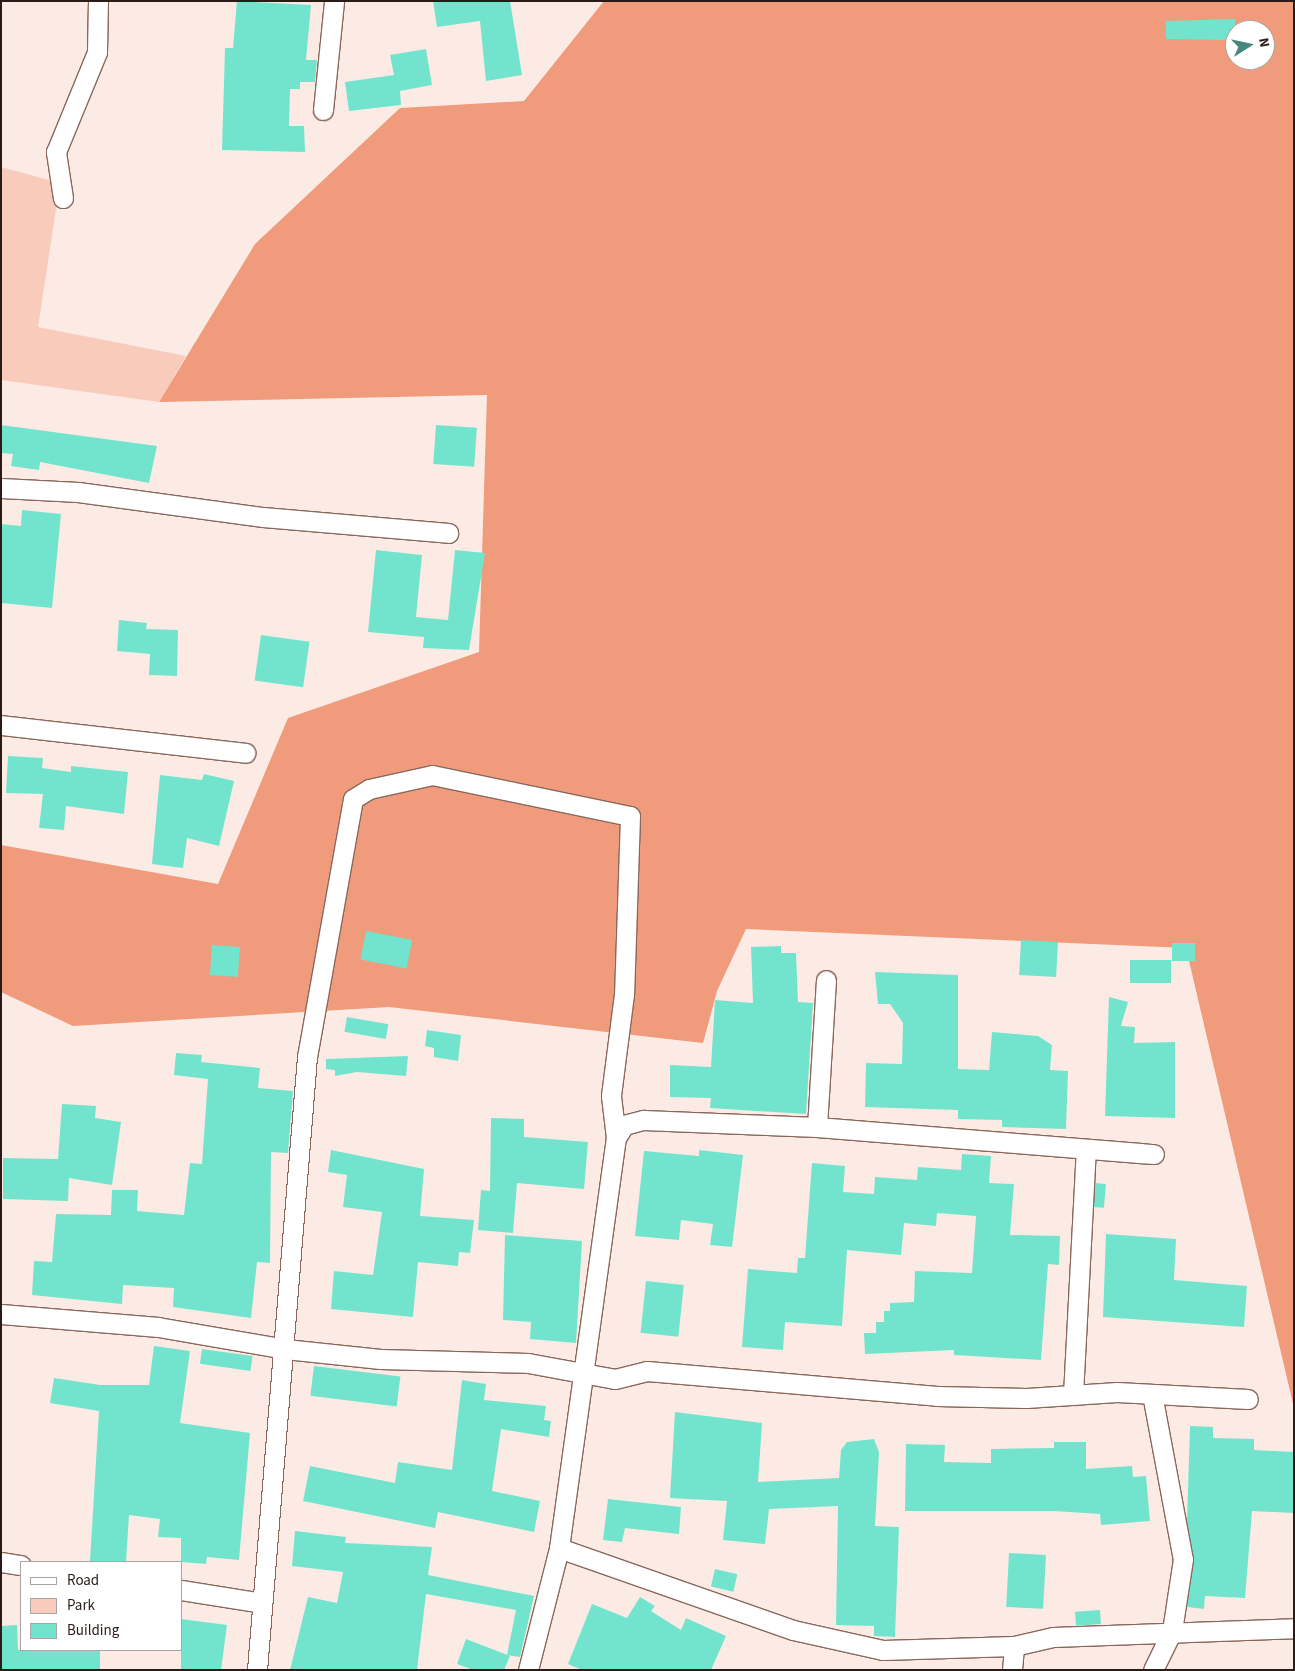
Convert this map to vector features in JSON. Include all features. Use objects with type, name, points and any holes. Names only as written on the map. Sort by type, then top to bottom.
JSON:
[{"type":"street","points":[[63,198],[56,152],[97,52],[98,1]]},
{"type":"street","points":[[323,110],[334,1]]},
{"type":"street","points":[[1,488],[78,492],[263,518],[448,533]]},
{"type":"street","points":[[1,725],[245,753]]},
{"type":"street","points":[[257,1670],[286,1350],[307,1058],[353,799],[369,789],[432,775],[630,816],[624,994],[611,1096],[616,1138],[585,1373],[559,1548],[528,1670]]},
{"type":"street","points":[[817,1127],[826,980]]},
{"type":"street","points":[[616,1138],[624,1125],[643,1120],[817,1127],[1154,1154]]},
{"type":"street","points":[[1073,1395],[1086,1149]]},
{"type":"street","points":[[1,1314],[158,1327],[286,1350],[380,1359],[528,1362],[615,1379],[647,1371],[740,1376],[937,1396],[1152,1394],[1248,1400]]},
{"type":"street","points":[[1152,1394],[1183,1559],[1172,1631],[1153,1670]]},
{"type":"street","points":[[559,1548],[849,1646],[908,1653],[1014,1646],[1052,1637],[1172,1631],[1294,1628]]},
{"type":"street","points":[[1,1562],[20,1565]]},
{"type":"street","points":[[182,1590],[262,1603]]},
{"type":"street","points":[[1012,1670],[1014,1646]]},
{"type":"green space","points":[[1,167],[60,183],[38,327],[186,356],[159,402],[1,380]]},
{"type":"shaded area","points":[[604,1],[1294,1],[1294,1408],[1186,948],[746,929],[717,991],[703,1043],[389,1007],[73,1026],[1,992],[1,845],[218,884],[288,718],[479,652],[487,395],[159,402],[255,244],[400,108],[524,101]]},
{"type":"building","points":[[237,1],[311,5],[306,60],[317,60],[315,82],[300,82],[300,89],[290,89],[289,126],[304,126],[305,152],[222,150],[225,48],[233,48]]},
{"type":"building","points":[[433,1],[510,1],[522,75],[486,81],[480,21],[437,27]]},
{"type":"building","points":[[1235,19],[1225,20],[1225,40],[1166,39],[1166,21]]},
{"type":"building","points":[[426,49],[432,85],[400,91],[401,105],[349,111],[345,82],[394,75],[390,55]]},
{"type":"building","points":[[1,425],[157,446],[149,483],[40,462],[39,470],[11,466],[13,454],[1,453]]},
{"type":"building","points":[[436,425],[477,428],[474,467],[433,464]]},
{"type":"building","points":[[22,510],[61,514],[52,608],[1,603],[1,524],[21,526]]},
{"type":"building","points":[[376,550],[422,555],[416,617],[448,620],[455,550],[485,553],[469,650],[423,648],[424,637],[368,632]]},
{"type":"building","points":[[119,620],[147,623],[146,629],[178,630],[177,676],[149,675],[150,654],[117,651]]},
{"type":"building","points":[[261,635],[310,642],[303,687],[255,681]]},
{"type":"building","points":[[8,756],[43,758],[42,768],[71,772],[71,766],[128,772],[124,814],[66,806],[64,830],[39,828],[43,794],[6,793]]},
{"type":"building","points":[[204,774],[234,781],[219,846],[187,838],[183,868],[152,864],[160,775],[202,780]]},
{"type":"building","points":[[366,931],[412,940],[407,968],[360,959]]},
{"type":"building","points":[[1021,940],[1058,942],[1056,977],[1019,975]]},
{"type":"building","points":[[1172,943],[1195,943],[1195,961],[1172,961]]},
{"type":"building","points":[[212,945],[240,947],[238,977],[210,975]]},
{"type":"building","points":[[781,946],[781,953],[796,953],[798,1002],[813,1003],[806,1114],[710,1108],[711,1098],[670,1097],[670,1065],[711,1067],[715,1000],[753,1003],[751,947]]},
{"type":"building","points":[[1130,960],[1171,960],[1171,983],[1130,983]]},
{"type":"building","points":[[875,972],[958,975],[958,1069],[989,1070],[992,1032],[1038,1036],[1052,1045],[1050,1070],[1068,1071],[1066,1129],[1002,1127],[1002,1120],[958,1119],[958,1110],[865,1107],[866,1063],[902,1064],[903,1023],[890,1004],[878,1004]]},
{"type":"building","points":[[1109,997],[1128,1002],[1121,1026],[1135,1027],[1134,1043],[1175,1042],[1175,1118],[1105,1116]]},
{"type":"building","points":[[347,1017],[388,1024],[386,1039],[344,1032]]},
{"type":"building","points":[[427,1030],[461,1035],[458,1061],[434,1057],[434,1048],[425,1046]]},
{"type":"building","points":[[176,1053],[202,1055],[201,1062],[260,1068],[258,1088],[293,1091],[288,1153],[271,1152],[270,1263],[257,1262],[251,1318],[173,1307],[174,1288],[123,1285],[122,1304],[32,1295],[34,1261],[52,1262],[56,1214],[111,1215],[112,1190],[138,1190],[137,1211],[184,1215],[190,1163],[202,1164],[208,1079],[174,1075]]},
{"type":"building","points":[[408,1056],[406,1076],[357,1072],[335,1076],[335,1070],[326,1069],[326,1059]]},
{"type":"building","points":[[62,1104],[96,1106],[95,1118],[121,1122],[112,1185],[69,1178],[68,1201],[3,1199],[3,1158],[58,1159]]},
{"type":"building","points":[[491,1118],[524,1119],[524,1137],[588,1142],[584,1189],[517,1183],[513,1233],[478,1230],[481,1190],[490,1191]]},
{"type":"building","points":[[331,1150],[424,1169],[420,1216],[474,1220],[470,1253],[459,1252],[458,1266],[418,1262],[413,1317],[331,1309],[334,1271],[373,1275],[382,1212],[343,1207],[347,1175],[328,1172]]},
{"type":"building","points":[[699,1150],[743,1155],[732,1247],[710,1245],[713,1224],[681,1220],[679,1240],[635,1236],[644,1151],[699,1156]]},
{"type":"building","points":[[962,1154],[991,1156],[989,1183],[1014,1184],[1010,1235],[1060,1236],[1059,1265],[1048,1264],[1041,1360],[954,1355],[954,1350],[865,1354],[864,1333],[876,1333],[876,1322],[884,1322],[884,1311],[890,1311],[890,1303],[914,1302],[915,1271],[972,1273],[976,1216],[937,1213],[936,1226],[904,1223],[901,1255],[847,1250],[842,1326],[785,1322],[783,1350],[742,1347],[748,1269],[797,1273],[798,1258],[805,1258],[812,1163],[845,1166],[843,1192],[874,1194],[875,1177],[917,1180],[918,1167],[961,1170]]},
{"type":"building","points":[[1095,1183],[1106,1184],[1104,1208],[1093,1207]]},
{"type":"building","points":[[1106,1234],[1176,1239],[1174,1280],[1247,1286],[1244,1327],[1103,1317]]},
{"type":"building","points":[[505,1235],[582,1241],[576,1343],[530,1339],[531,1322],[503,1320]]},
{"type":"building","points":[[646,1281],[684,1285],[678,1337],[641,1333]]},
{"type":"building","points":[[154,1346],[190,1351],[180,1423],[250,1433],[239,1560],[207,1557],[206,1564],[182,1562],[181,1538],[158,1537],[160,1519],[129,1515],[126,1561],[90,1561],[99,1411],[50,1403],[54,1378],[100,1385],[149,1385]]},
{"type":"building","points":[[202,1349],[253,1356],[250,1371],[200,1364]]},
{"type":"building","points":[[314,1366],[400,1377],[397,1406],[310,1396]]},
{"type":"building","points":[[462,1380],[486,1384],[484,1400],[546,1406],[544,1420],[551,1421],[549,1437],[501,1429],[492,1491],[540,1501],[534,1532],[438,1512],[435,1528],[303,1501],[310,1466],[395,1483],[398,1462],[452,1470]]},
{"type":"building","points":[[675,1412],[762,1423],[758,1482],[839,1478],[841,1450],[847,1442],[874,1439],[879,1452],[875,1526],[899,1527],[895,1637],[874,1636],[874,1626],[836,1625],[838,1506],[769,1509],[765,1544],[723,1540],[727,1501],[670,1498]]},
{"type":"building","points":[[1190,1426],[1213,1427],[1213,1438],[1254,1439],[1254,1450],[1294,1452],[1294,1513],[1252,1511],[1245,1598],[1205,1596],[1204,1609],[1187,1607],[1194,1560],[1187,1522]]},
{"type":"building","points":[[1054,1442],[1086,1442],[1086,1469],[1132,1466],[1133,1477],[1146,1476],[1150,1521],[1101,1525],[1100,1514],[1054,1511],[905,1511],[906,1444],[945,1445],[944,1462],[991,1463],[991,1449],[1054,1448]]},
{"type":"building","points":[[608,1499],[681,1507],[679,1534],[625,1528],[622,1542],[603,1540]]},
{"type":"building","points":[[295,1531],[346,1537],[345,1543],[432,1547],[428,1575],[534,1596],[520,1657],[507,1655],[516,1610],[426,1594],[417,1670],[290,1670],[308,1597],[337,1603],[343,1572],[292,1566]]},
{"type":"building","points":[[1009,1553],[1046,1555],[1043,1609],[1006,1607]]},
{"type":"building","points":[[715,1569],[737,1574],[733,1592],[711,1587]]},
{"type":"building","points":[[640,1597],[655,1606],[651,1611],[681,1630],[686,1618],[726,1636],[711,1670],[582,1670],[568,1664],[592,1604],[627,1618]]},
{"type":"building","points":[[1100,1610],[1101,1624],[1076,1626],[1075,1612]]},
{"type":"building","points":[[182,1619],[227,1625],[221,1670],[181,1670]]},
{"type":"building","points":[[17,1625],[18,1650],[20,1651],[100,1651],[100,1670],[1,1670],[1,1626]]},
{"type":"building","points":[[466,1639],[510,1656],[504,1670],[473,1670],[457,1664]]}]
